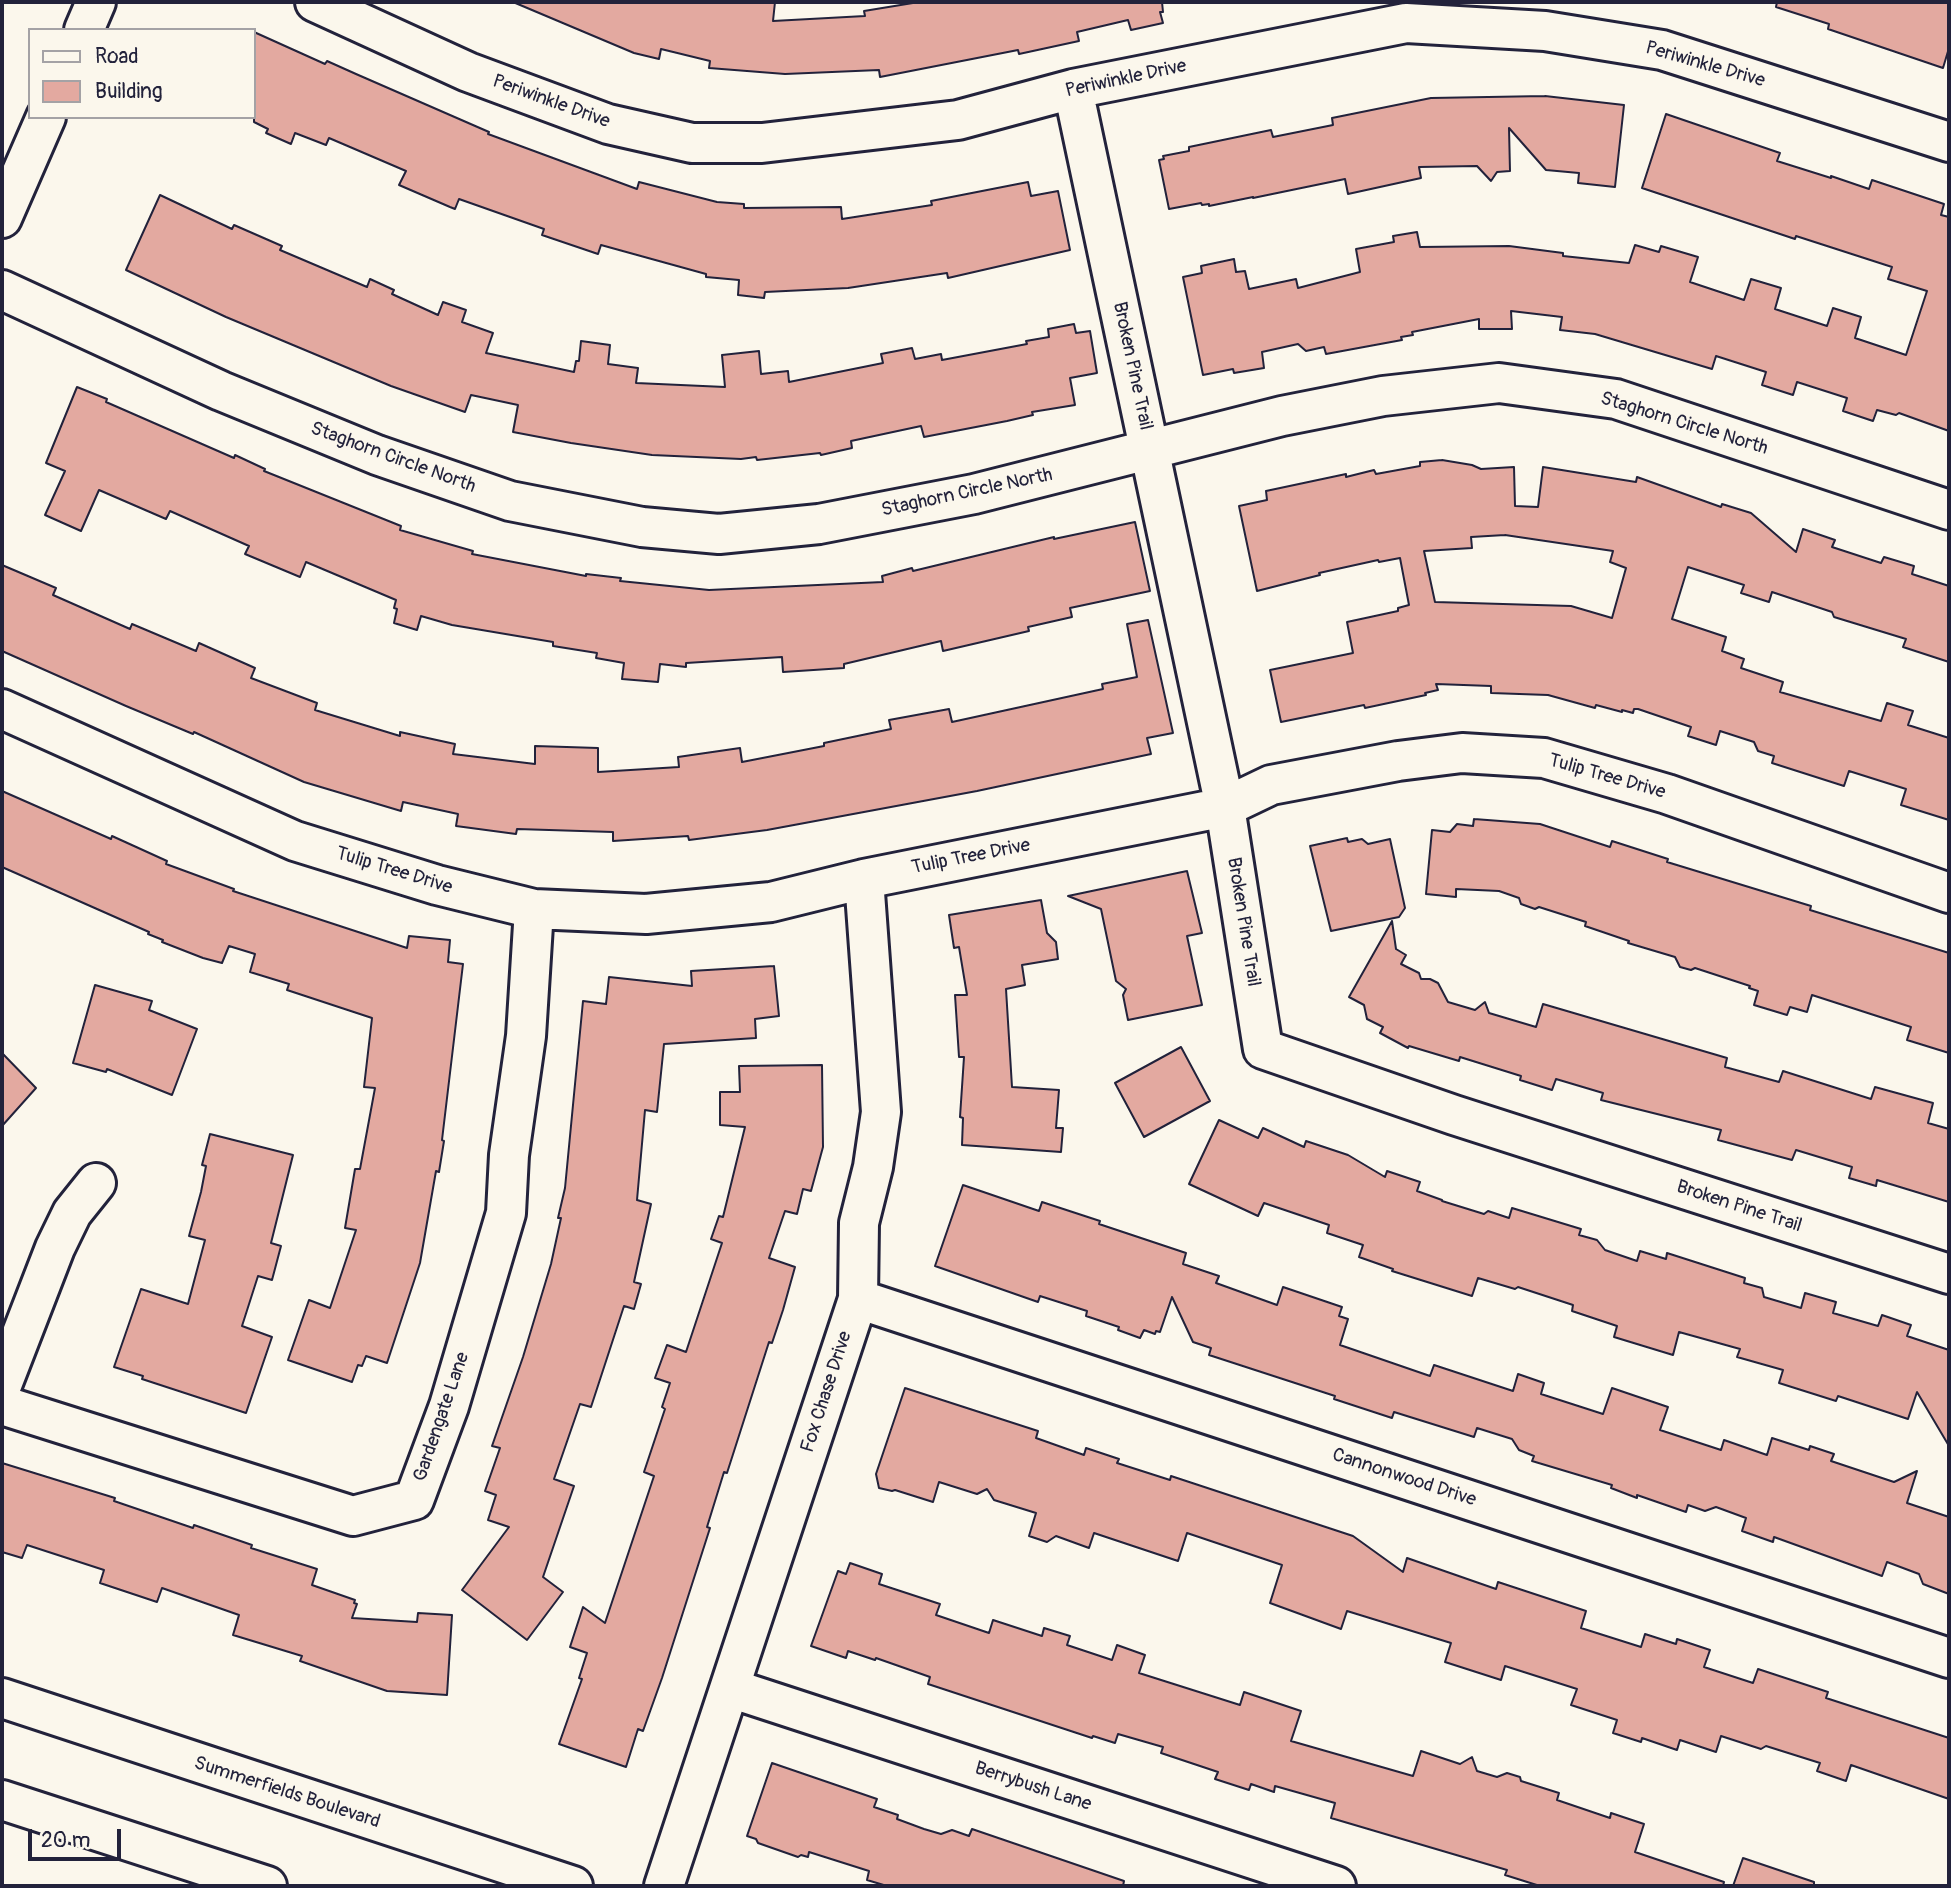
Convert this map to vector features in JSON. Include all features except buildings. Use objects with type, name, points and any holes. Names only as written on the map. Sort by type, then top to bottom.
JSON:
[{"type":"street","points":[[85,28],[96,2]]},
{"type":"street","name":"Periwinkle Drive","points":[[315,2],[468,72],[608,124],[692,143],[762,143],[933,124],[958,120],[1073,89],[1406,23],[1546,17],[1662,50],[1949,142]]},
{"type":"street","name":"Broken Pine Trail","points":[[1073,89],[1225,807],[1264,1049],[1454,1115],[1949,1274]]},
{"type":"street","points":[[2,218],[45,119]]},
{"type":"street","name":"Staghorn Circle North","points":[[2,290],[221,391],[377,456],[510,501],[642,527],[719,534],[818,524],[974,494],[1282,416],[1382,396],[1499,383],[1616,400],[1949,510]]},
{"type":"street","name":"Tulip Tree Drive","points":[[2,709],[295,841],[437,885],[534,909],[646,914],[771,902],[864,878],[1225,807],[1271,785],[1398,761],[1462,753],[1544,758],[1667,794],[1949,893]]},
{"type":"street","name":"Fox Chase Drive","points":[[664,1886],[858,1299],[859,1223],[873,1167],[881,1112],[864,878]]},
{"type":"street","name":"Gardengate Lane","points":[[2,1405],[353,1516],[414,1500],[449,1406],[506,1213],[509,1155],[526,1036],[534,909]]},
{"type":"street","points":[[2,1385],[55,1248],[72,1213],[96,1183]]},
{"type":"street","name":"Cannonwood Drive","points":[[858,1299],[1949,1658]]},
{"type":"street","name":"Berrybush Lane","points":[[730,1688],[1336,1886]]},
{"type":"street","name":"Summerfields Boulevard","points":[[2,1698],[573,1886]]},
{"type":"street","points":[[2,1800],[267,1886]]}]
